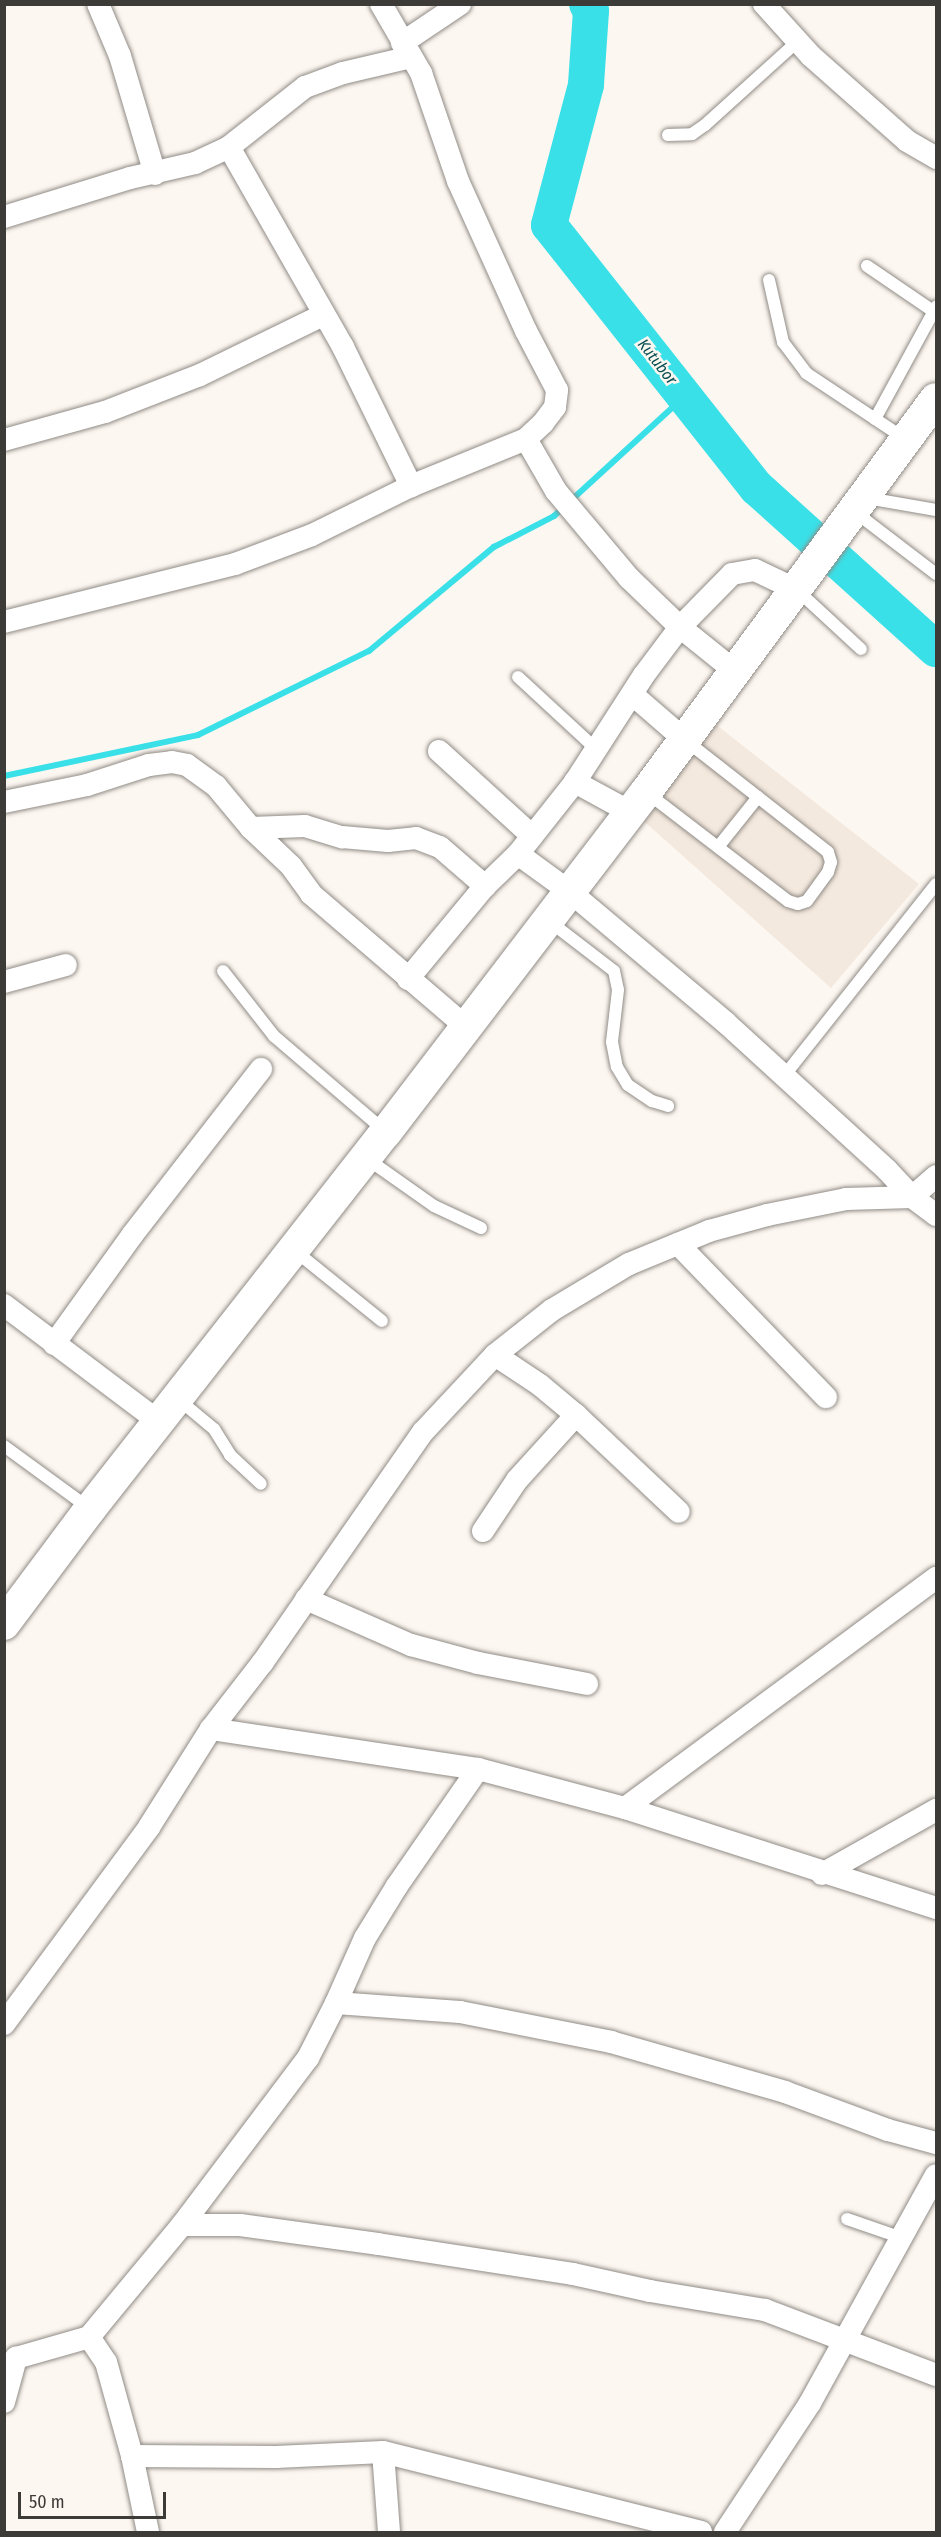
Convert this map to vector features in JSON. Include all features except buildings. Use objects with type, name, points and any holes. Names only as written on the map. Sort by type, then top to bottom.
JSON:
[{"type":"main road","points":[[4,1624],[90,1509],[386,1132],[568,891],[686,740],[936,399]]},
{"type":"street","points":[[98,4],[120,56],[155,174]]},
{"type":"street","points":[[4,622],[235,564],[312,536],[411,486],[526,439],[543,423],[555,407],[557,390],[526,331],[458,181],[421,73],[381,4]]},
{"type":"street","points":[[4,217],[195,163],[229,147],[305,87],[406,50],[460,4]]},
{"type":"street","points":[[764,4],[797,42],[907,141],[936,158]]},
{"type":"street","points":[[229,147],[343,347],[411,486]]},
{"type":"street","points":[[4,440],[105,412],[200,375],[323,315]]},
{"type":"street","points":[[526,439],[556,490],[629,578],[680,627],[736,672]]},
{"type":"street","points":[[408,979],[485,886],[525,845],[575,782],[644,675],[680,627],[732,574],[755,570],[797,590]]},
{"type":"street","points":[[633,695],[686,740]]},
{"type":"street","points":[[439,751],[568,891],[725,1022],[912,1197],[936,1215]]},
{"type":"street","points":[[4,802],[87,785],[149,765],[172,762],[187,765],[216,786],[252,828],[291,866],[311,894],[466,1027]]},
{"type":"street","points":[[575,782],[638,802]]},
{"type":"street","points":[[252,828],[305,826],[342,837],[388,841],[416,838],[440,847],[485,886]]},
{"type":"street","points":[[4,982],[66,965]]},
{"type":"street","points":[[54,1344],[133,1234],[261,1069]]},
{"type":"street","points":[[4,2024],[149,1827],[211,1729],[263,1662],[423,1432],[495,1355],[552,1310],[629,1264],[678,1244],[709,1232],[801,1208],[846,1199],[912,1197],[936,1176]]},
{"type":"street","points":[[678,1244],[826,1397]]},
{"type":"street","points":[[4,1305],[54,1344],[168,1410]]},
{"type":"street","points":[[495,1355],[540,1385],[576,1415],[679,1512]]},
{"type":"street","points":[[483,1531],[517,1480],[576,1415]]},
{"type":"street","points":[[625,1808],[936,1578]]},
{"type":"street","points":[[306,1599],[411,1645],[478,1663],[587,1684]]},
{"type":"street","points":[[211,1729],[478,1768],[625,1808],[822,1874],[936,1908]]},
{"type":"street","points":[[4,2402],[10,2356],[89,2337],[182,2225],[308,2058],[365,1938],[391,1894],[478,1768]]},
{"type":"street","points":[[822,1874],[936,1810]]},
{"type":"street","points":[[336,2003],[460,2012],[611,2042],[785,2092],[888,2130],[936,2143]]},
{"type":"street","points":[[725,2532],[810,2403],[936,2175]]},
{"type":"street","points":[[182,2225],[240,2225],[573,2274],[650,2291],[765,2310],[936,2375]]},
{"type":"street","points":[[89,2337],[106,2362],[132,2456],[148,2532]]},
{"type":"street","points":[[132,2456],[276,2457],[383,2452],[522,2486],[644,2525],[701,2532]]},
{"type":"street","points":[[383,2452],[389,2532]]},
{"type":"lane","points":[[668,135],[692,134],[705,125],[797,42]]},
{"type":"lane","points":[[867,266],[936,310],[875,419]]},
{"type":"lane","points":[[769,280],[783,342],[806,373],[908,440]]},
{"type":"lane","points":[[853,515],[936,510]]},
{"type":"lane","points":[[853,515],[936,574]]},
{"type":"lane","points":[[797,590],[861,649]]},
{"type":"lane","points":[[518,677],[595,748]]},
{"type":"lane","points":[[638,802],[718,848],[788,902],[798,904],[807,901],[828,872],[831,862],[828,852],[686,740]]},
{"type":"lane","points":[[718,848],[758,797]]},
{"type":"lane","points":[[784,1076],[936,885]]},
{"type":"lane","points":[[548,920],[614,971],[618,990],[612,1042],[617,1068],[628,1085],[652,1101],[668,1106]]},
{"type":"lane","points":[[223,971],[274,1036],[386,1132]]},
{"type":"lane","points":[[365,1157],[434,1206],[481,1228]]},
{"type":"lane","points":[[293,1250],[382,1320]]},
{"type":"lane","points":[[168,1410],[214,1429],[230,1455],[261,1484]]},
{"type":"lane","points":[[4,1446],[90,1509]]},
{"type":"lane","points":[[847,2219],[902,2238]]},
{"type":"shaded area","points":[[714,723],[919,884],[831,988],[637,815]]},
{"type":"waterway","name":"Kutubor","points":[[587,4],[591,11],[586,85],[549,225],[757,488],[936,649]]},
{"type":"waterway","points":[[4,776],[198,735],[369,651],[494,547],[554,516],[685,396]]}]
